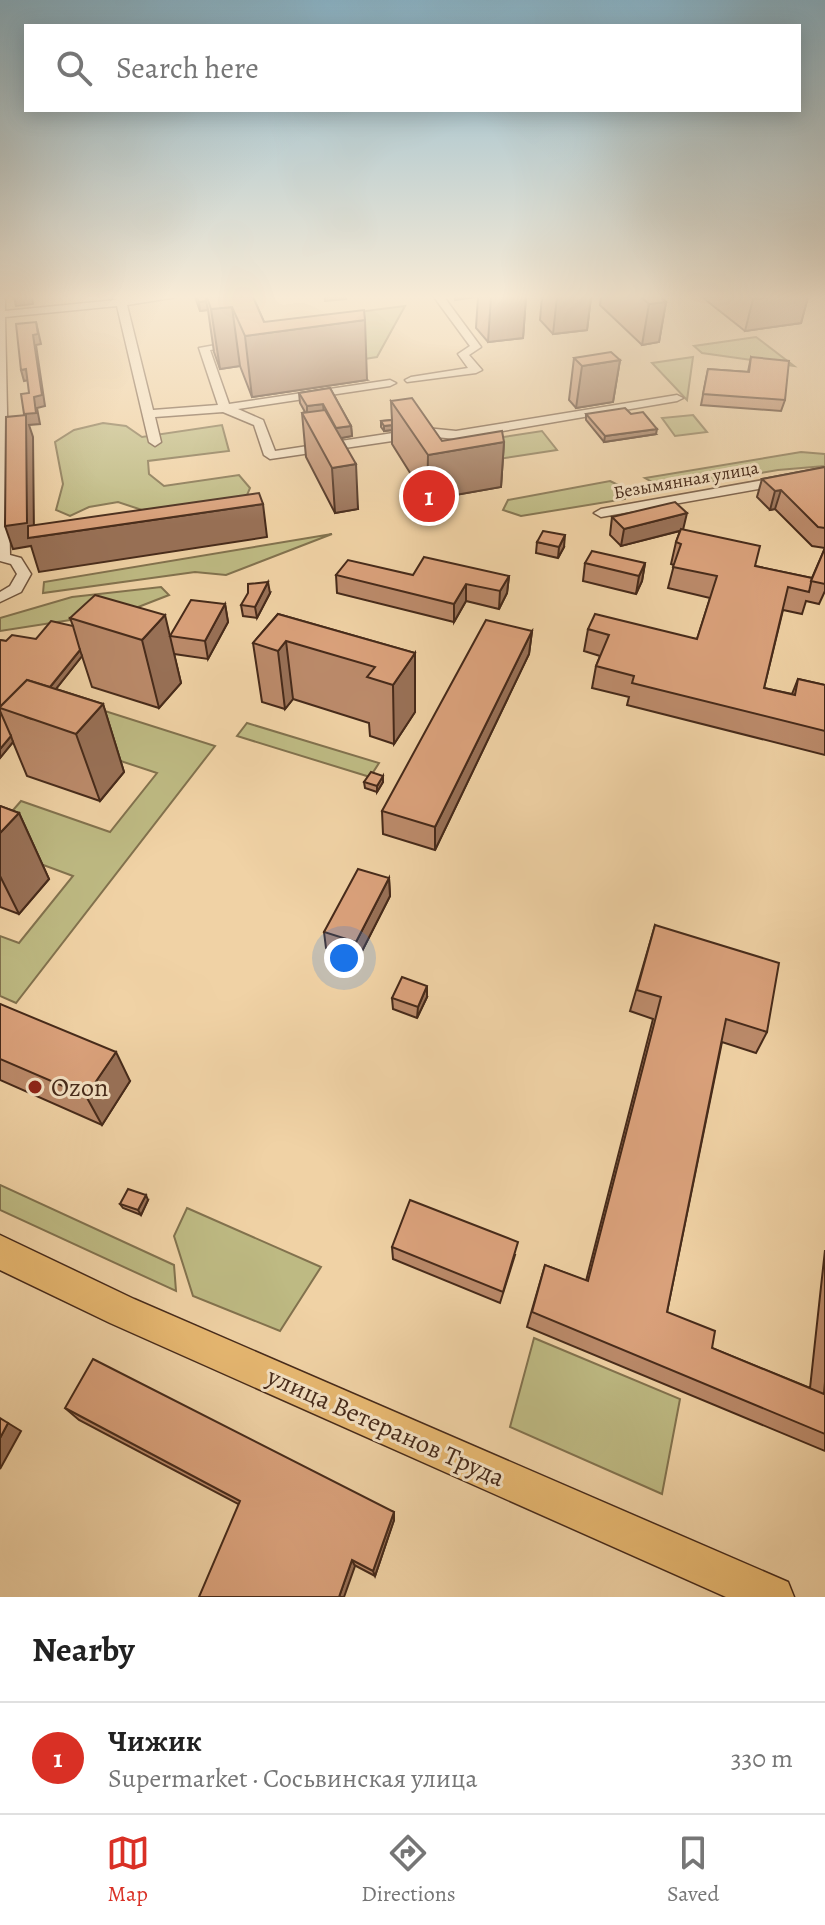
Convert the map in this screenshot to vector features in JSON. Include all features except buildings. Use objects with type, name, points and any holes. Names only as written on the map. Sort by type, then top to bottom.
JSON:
[{"type":"main road","name":"улица Ветеранов Труда","points":[[0,1252],[122,1311],[773,1597]]},
{"type":"street","points":[[1,372],[3,557],[16,561],[24,574],[20,584],[2,598]]},
{"type":"street","points":[[139,372],[155,442]]},
{"type":"street","points":[[212,372],[225,408],[259,423],[270,455],[426,432],[456,435],[677,398]]},
{"type":"street","points":[[411,380],[466,372]]},
{"type":"street","points":[[149,414],[225,408],[390,383]]},
{"type":"street","name":"Безымянная улица","points":[[601,513],[825,473]]},
{"type":"shaded area","points":[[660,372],[691,372],[687,400]]},
{"type":"shaded area","points":[[693,415],[707,432],[675,436],[662,418]]},
{"type":"shaded area","points":[[103,423],[126,426],[142,437],[222,425],[229,451],[148,461],[149,474],[164,486],[239,475],[250,488],[245,500],[142,510],[118,502],[89,507],[70,516],[56,510],[63,484],[55,442],[74,430]]},
{"type":"shaded area","points":[[542,431],[557,450],[492,460],[478,441]]},
{"type":"shaded area","points":[[801,452],[825,454],[825,466],[778,470],[666,490],[645,478]]},
{"type":"shaded area","points":[[610,481],[624,488],[625,499],[521,516],[503,510],[508,500]]},
{"type":"shaded area","points":[[332,534],[226,575],[195,572],[43,593],[44,582]]},
{"type":"shaded area","points":[[161,587],[169,595],[128,611],[0,631],[0,618],[72,597]]},
{"type":"shaded area","points":[[86,705],[215,746],[16,1003],[0,996],[0,936],[19,943],[73,876],[0,849],[0,825],[21,801],[110,832],[157,773],[54,739]]},
{"type":"shaded area","points":[[247,723],[379,763],[370,777],[237,736]]},
{"type":"shaded area","points":[[0,1185],[174,1265],[176,1291],[0,1210]]},
{"type":"shaded area","points":[[187,1208],[321,1267],[280,1331],[193,1296],[174,1236]]},
{"type":"shaded area","points":[[534,1338],[680,1399],[662,1494],[510,1427]]},
{"type":"place","name":"Чижик","points":[[429,496]]},
{"type":"place","name":"Ozon","points":[[35,1087]]}]
